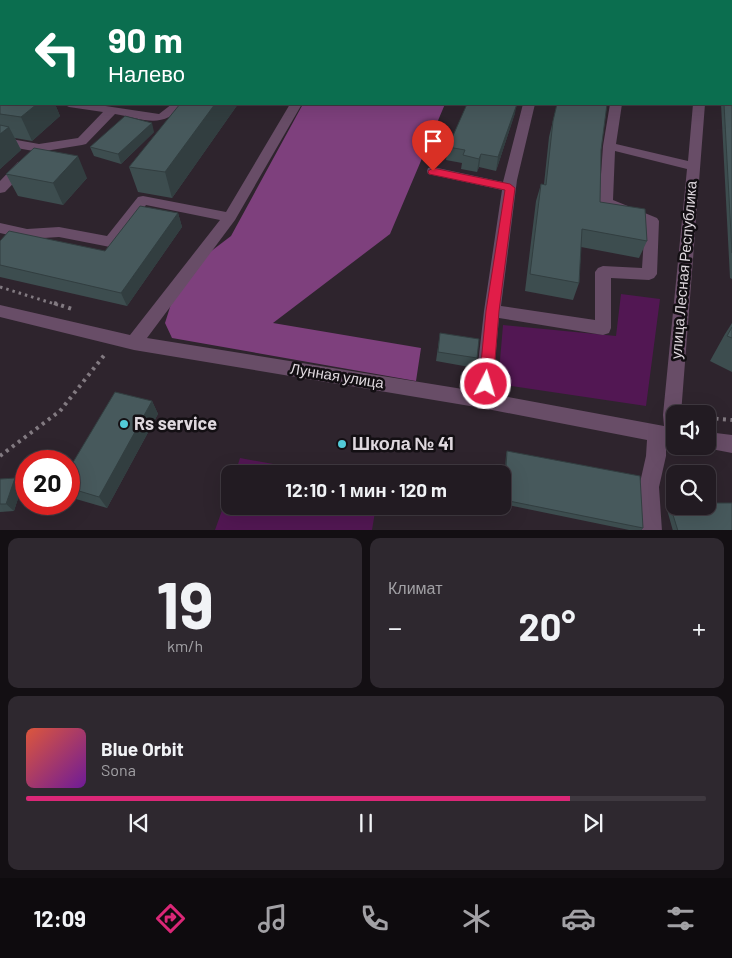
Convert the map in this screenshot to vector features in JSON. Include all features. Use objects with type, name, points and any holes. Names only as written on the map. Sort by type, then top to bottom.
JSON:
[{"type":"street","points":[[84,105],[115,107],[160,118],[168,116],[177,105]]},
{"type":"street","points":[[134,343],[230,217],[295,105]]},
{"type":"street","points":[[482,400],[486,384],[492,311],[510,188],[529,105]]},
{"type":"street","points":[[492,311],[604,328],[603,272],[649,274],[652,221],[606,202],[610,146],[616,105]]},
{"type":"street","name":"улица Лесная Республика","points":[[673,405],[699,105]]},
{"type":"street","points":[[0,141],[39,148],[82,141],[115,107]]},
{"type":"street","points":[[610,146],[694,167]]},
{"type":"street","points":[[0,189],[39,148]]},
{"type":"street","points":[[433,171],[510,188]]},
{"type":"street","points":[[3,232],[27,234],[59,232],[110,242],[142,200],[230,217]]},
{"type":"street","name":"Лунная улица","points":[[0,311],[134,343],[482,400],[666,435]]},
{"type":"street","name":"улица Лесная Республика","points":[[652,530],[649,487],[656,456],[666,441]]},
{"type":"street","points":[[716,442],[732,444]]},
{"type":"path","points":[[0,456],[60,411],[110,349],[100,347]]},
{"type":"path","points":[[716,419],[732,420]]},
{"type":"shaded area","points":[[302,105],[445,105],[390,234],[273,323],[421,348],[416,381],[172,338],[165,323],[171,304],[210,252],[231,236]]},
{"type":"shaded area","points":[[621,294],[660,299],[646,406],[498,384],[503,325],[616,336]]},
{"type":"shaded area","points":[[240,458],[278,465],[238,465]]},
{"type":"shaded area","points":[[221,513],[221,515],[374,515],[372,530],[215,530]]},
{"type":"building","points":[[0,105],[36,105],[21,117],[0,114]]},
{"type":"building","points":[[179,105],[214,105],[165,172],[129,167]]},
{"type":"building","points":[[467,105],[517,105],[498,157],[481,154],[479,159],[463,155],[465,150],[448,147]]},
{"type":"building","points":[[557,105],[607,105],[601,150],[600,202],[645,209],[647,241],[582,229],[579,283],[530,274],[541,184],[546,185],[553,121]]},
{"type":"building","points":[[724,105],[732,105],[732,253]]},
{"type":"building","points":[[125,116],[152,123],[118,154],[90,147]]},
{"type":"building","points":[[0,125],[9,127],[0,134]]},
{"type":"building","points":[[34,148],[78,156],[53,183],[6,174]]},
{"type":"building","points":[[140,206],[178,213],[121,293],[0,265],[0,241],[9,231],[105,251]]},
{"type":"building","points":[[732,327],[732,338],[727,336]]},
{"type":"building","points":[[440,333],[479,339],[477,358],[438,352]]},
{"type":"building","points":[[115,392],[152,401],[99,497],[80,491],[80,451]]},
{"type":"building","points":[[507,451],[640,476],[643,528],[511,501],[511,465],[506,465]]},
{"type":"building","points":[[15,478],[6,504],[0,504],[0,479]]},
{"type":"building","points":[[716,503],[732,503],[732,530],[678,530],[673,515],[716,515]]},
{"type":"place","name":"Rs service","points":[[124,424]]},
{"type":"place","name":"Школа № 41","points":[[342,444]]},
{"type":"route","points":[[433,171],[510,188],[492,311],[486,384]]}]
